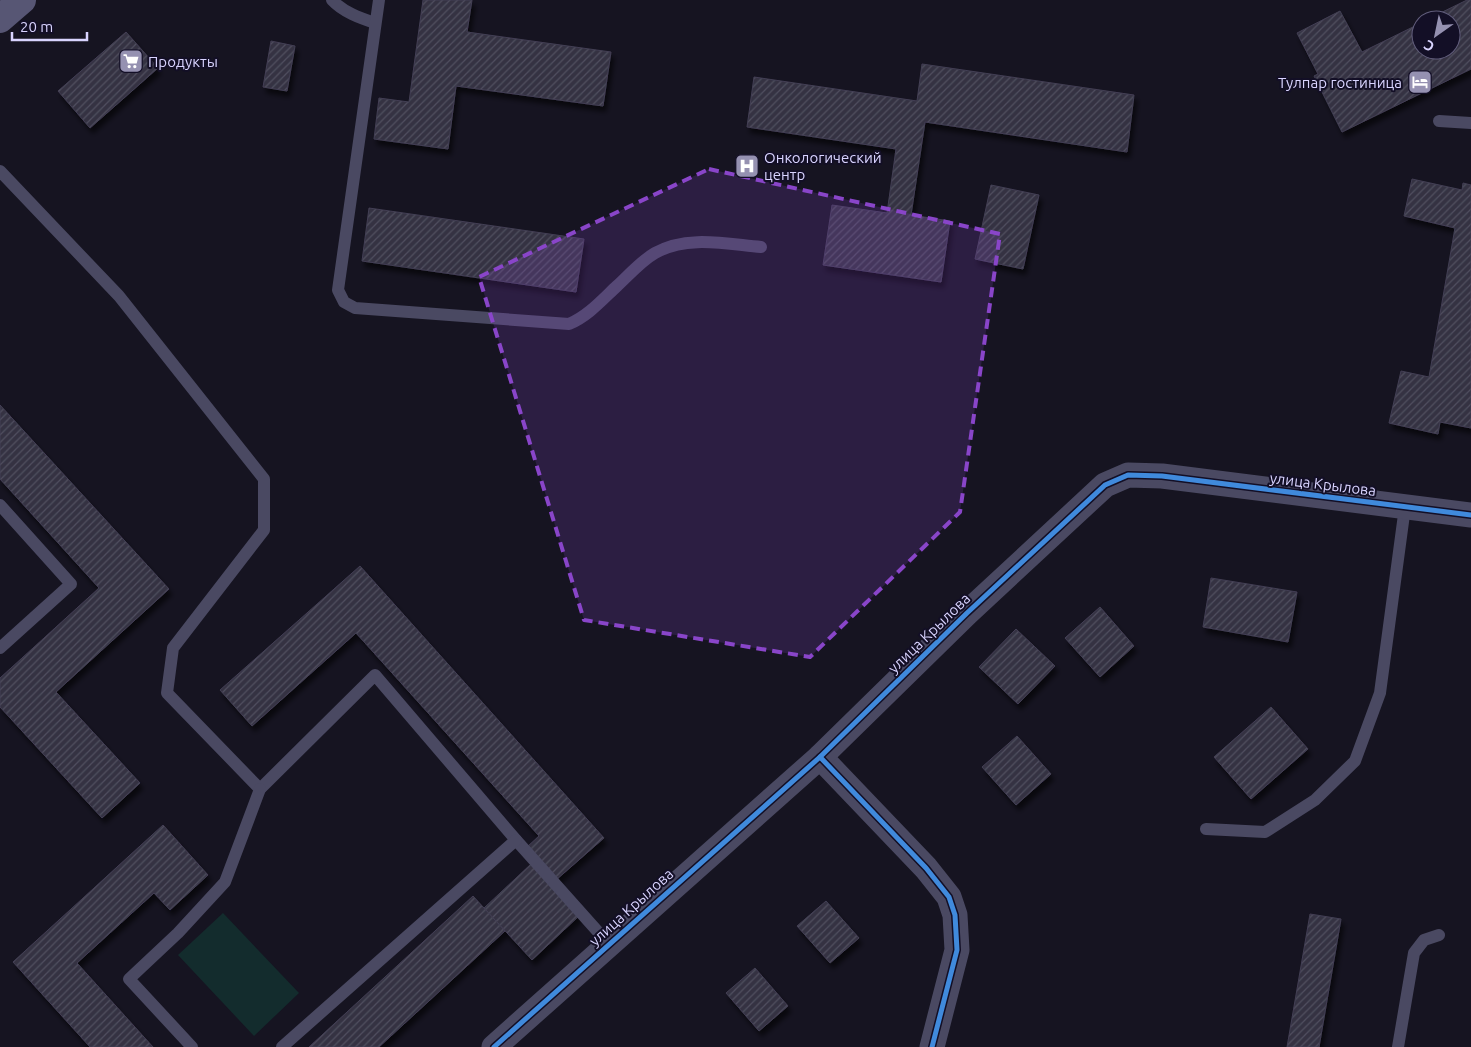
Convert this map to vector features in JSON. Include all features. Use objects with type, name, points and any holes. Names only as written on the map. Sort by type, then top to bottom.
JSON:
[{"type":"main road","points":[[0,19],[22,0]]},
{"type":"street","name":"улица Крылова","points":[[494,1047],[608,943],[820,757],[967,613],[1105,485],[1128,475],[1162,476],[1471,515]]},
{"type":"street","points":[[820,757],[926,868],[949,897],[955,915],[958,950],[932,1047]]},
{"type":"lane","points":[[332,0],[337,6],[360,18],[375,23]]},
{"type":"lane","points":[[379,0],[338,290],[344,302],[355,308],[569,324],[589,312],[655,253],[680,243],[708,242],[761,247]]},
{"type":"lane","points":[[1439,122],[1471,123]]},
{"type":"lane","points":[[0,171],[119,296],[264,479],[264,530],[173,648],[167,693],[260,789]]},
{"type":"lane","points":[[0,505],[71,584],[0,648]]},
{"type":"lane","points":[[1206,829],[1266,832],[1315,800],[1355,761],[1380,693],[1406,507]]},
{"type":"lane","points":[[192,1047],[129,979],[178,933],[225,882],[260,789],[375,675],[516,840],[608,943]]},
{"type":"lane","points":[[282,1047],[516,840]]},
{"type":"lane","points":[[1398,1047],[1414,953],[1424,940],[1439,935]]},
{"type":"highlighted area","points":[[709,169],[1000,234],[960,512],[810,657],[584,620],[479,277]]},
{"type":"green space","points":[[223,913],[299,993],[254,1036],[178,955]]},
{"type":"building","points":[[423,0],[472,0],[467,32],[611,52],[603,106],[456,86],[448,149],[374,139],[379,98],[409,102]]},
{"type":"building","points":[[1467,0],[1471,0],[1471,69],[1342,132],[1314,76],[1318,74],[1297,33],[1340,11],[1362,52],[1411,28],[1411,60],[1461,60],[1461,10],[1446,10]]},
{"type":"building","points":[[126,32],[158,68],[90,128],[58,91]]},
{"type":"building","points":[[271,41],[295,46],[287,91],[263,87]]},
{"type":"building","points":[[922,64],[1134,95],[1127,152],[925,122],[911,215],[950,221],[941,282],[823,265],[832,205],[887,213],[896,149],[747,127],[754,77],[917,101]]},
{"type":"building","points":[[1412,179],[1462,190],[1463,183],[1471,185],[1471,428],[1440,422],[1438,434],[1389,423],[1401,371],[1429,377],[1455,228],[1404,216]]},
{"type":"building","points":[[991,185],[1039,195],[1023,269],[975,259]]},
{"type":"building","points":[[369,208],[584,239],[576,292],[362,261]]},
{"type":"building","points":[[0,405],[169,589],[56,692],[140,783],[102,818],[0,707],[0,678],[99,588],[0,479]]},
{"type":"building","points":[[360,566],[604,838],[556,880],[527,847],[539,836],[356,633],[252,726],[220,690]]},
{"type":"building","points":[[1211,578],[1297,592],[1288,642],[1203,627]]},
{"type":"building","points":[[1100,607],[1134,646],[1100,677],[1065,638]]},
{"type":"building","points":[[1016,629],[1055,666],[1018,704],[979,667]]},
{"type":"building","points":[[1271,707],[1308,749],[1251,799],[1214,757]]},
{"type":"building","points":[[1017,736],[1051,774],[1016,805],[982,767]]},
{"type":"building","points":[[163,825],[208,875],[170,910],[154,893],[77,963],[153,1047],[90,1047],[13,962]]},
{"type":"building","points":[[531,864],[580,915],[532,960],[484,908]]},
{"type":"building","points":[[473,896],[505,931],[379,1047],[309,1047]]},
{"type":"building","points":[[826,901],[859,938],[830,963],[797,926]]},
{"type":"building","points":[[1310,914],[1341,919],[1319,1047],[1287,1047]]},
{"type":"building","points":[[755,968],[788,1006],[759,1031],[726,993]]},
{"type":"cycle path","points":[[494,1047],[820,757],[967,613],[1105,485],[1128,475],[1162,476],[1471,515]]},
{"type":"cycle path","points":[[820,757],[926,868],[949,897],[955,915],[957,950],[932,1047]]},
{"type":"place","name":"Продукты","points":[[131,61]]},
{"type":"place","name":"Тулпар гостиница","points":[[1420,82]]},
{"type":"place","name":"Онкологический центр","points":[[747,166]]}]
